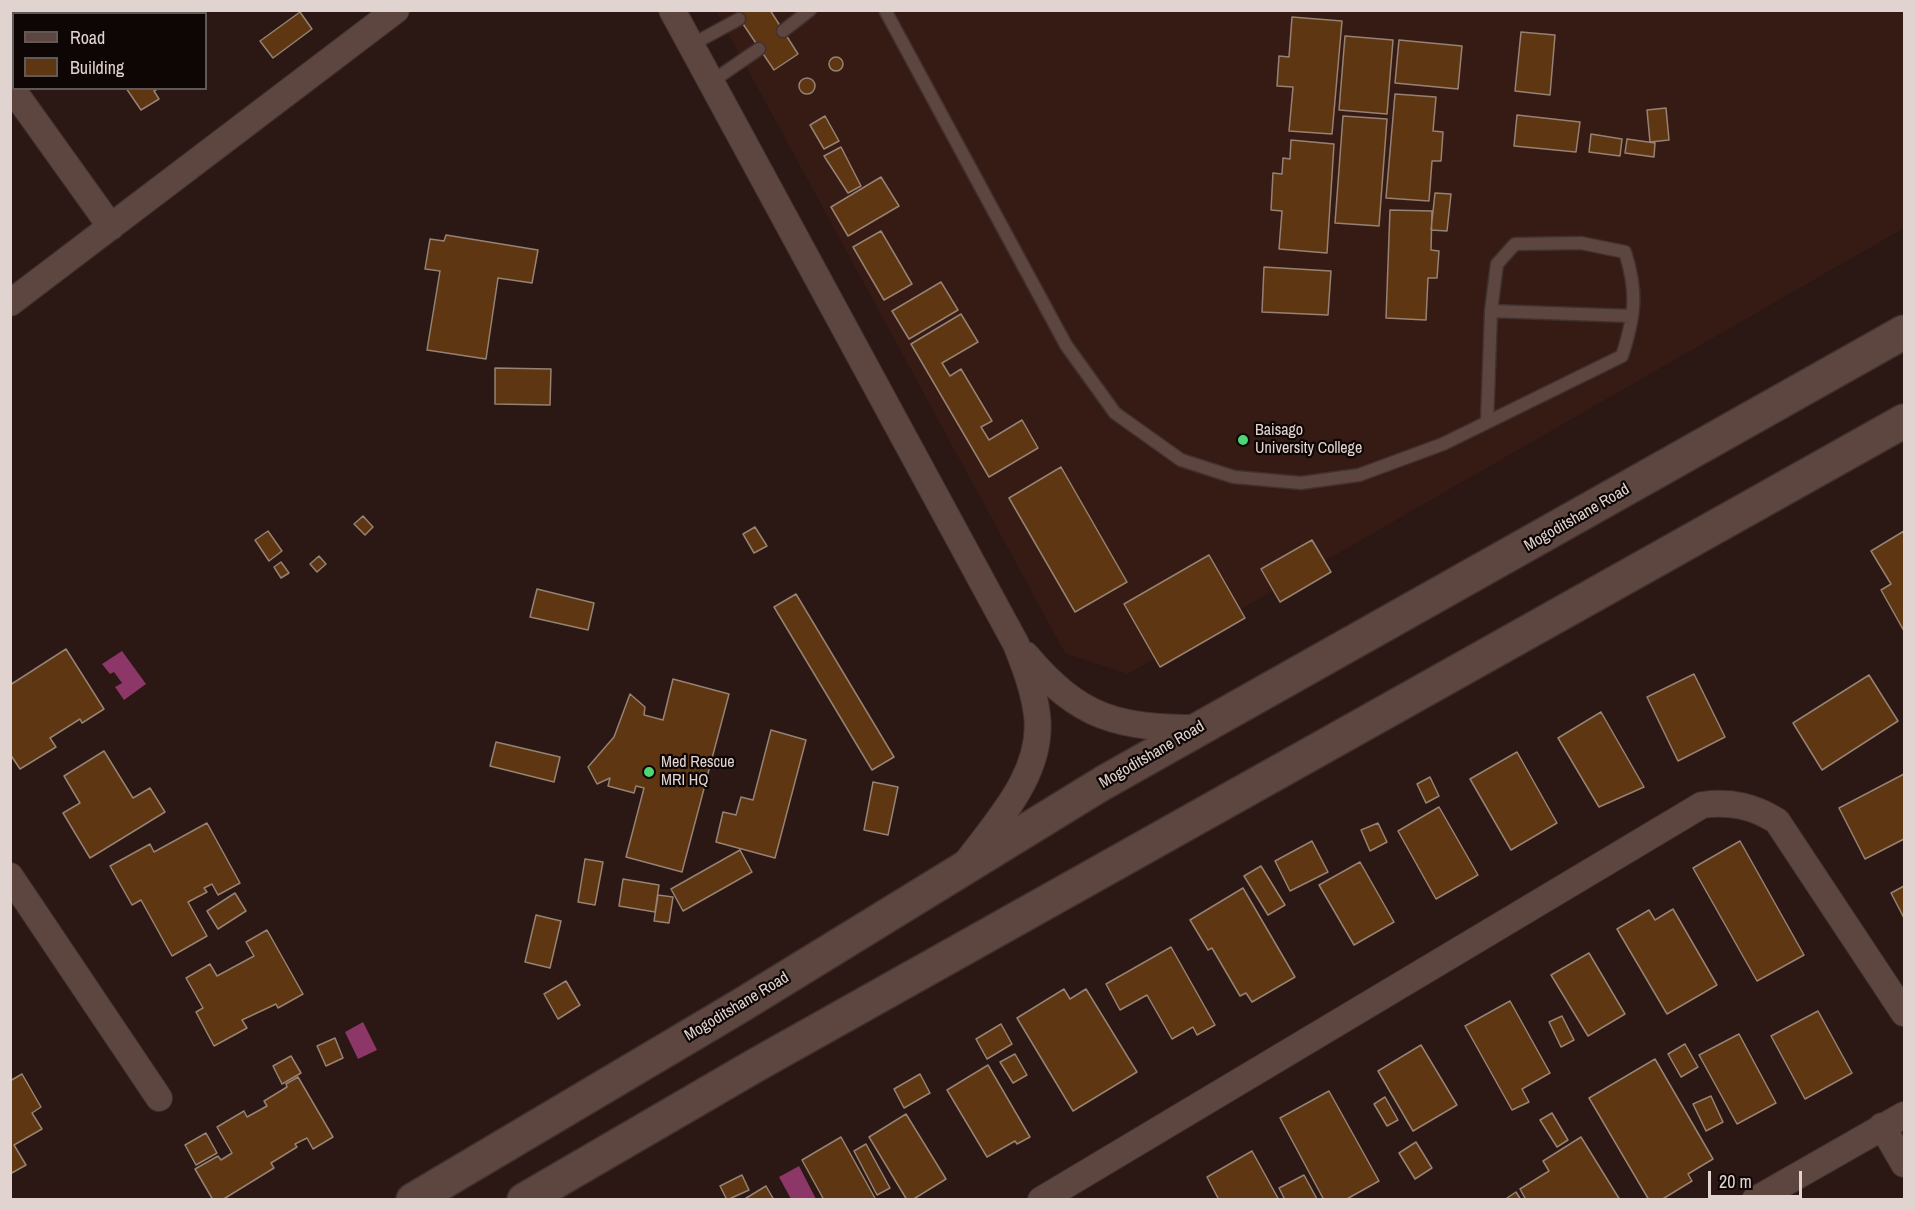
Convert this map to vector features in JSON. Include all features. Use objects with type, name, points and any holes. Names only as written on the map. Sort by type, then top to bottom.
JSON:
[{"type":"main road","name":"Mogoditshane Road","points":[[413,1200],[740,1006],[961,870],[1200,728],[1905,332]]},
{"type":"main road","points":[[524,1200],[756,1065],[1905,421]]},
{"type":"street","points":[[10,303],[396,10]]},
{"type":"street","points":[[672,10],[1016,644],[1031,686],[1037,718],[1033,759],[1017,795],[961,870]]},
{"type":"street","points":[[13,90],[111,227]]},
{"type":"street","points":[[1016,644],[1050,684],[1079,706],[1141,726],[1200,728]]},
{"type":"street","points":[[1041,1200],[1702,805],[1721,802],[1741,805],[1760,810],[1777,821],[1905,1013]]},
{"type":"street","points":[[10,876],[159,1098]]},
{"type":"street","points":[[1755,1200],[1893,1120],[1905,1164]]},
{"type":"lane","points":[[783,31],[810,10]]},
{"type":"lane","points":[[885,10],[1066,345],[1115,413],[1181,460],[1234,477],[1301,483],[1359,475],[1443,444],[1622,356],[1631,329],[1635,282],[1625,252],[1581,243],[1515,244],[1497,264],[1491,311],[1487,422]]},
{"type":"lane","points":[[691,45],[740,18]]},
{"type":"lane","points":[[711,82],[759,48]]},
{"type":"lane","points":[[1491,311],[1632,316]]},
{"type":"shaded area","name":"Baisago University College","points":[[716,11],[1904,11],[1904,228],[1128,674],[1065,653]]},
{"type":"shaded area","points":[[122,651],[146,684],[124,700],[115,687],[122,683],[114,672],[110,674],[102,664]]},
{"type":"shaded area","points":[[363,1022],[377,1050],[358,1059],[345,1032]]},
{"type":"shaded area","points":[[799,1166],[816,1199],[791,1199],[779,1177]]},
{"type":"building","points":[[35,10],[103,10],[101,12],[36,12]]},
{"type":"building","points":[[106,10],[129,10],[130,12],[104,12]]},
{"type":"building","points":[[744,10],[770,10],[798,54],[774,70],[737,15]]},
{"type":"building","points":[[300,12],[312,29],[273,58],[260,41]]},
{"type":"building","points":[[1292,17],[1342,21],[1332,134],[1289,131],[1293,87],[1277,86],[1279,56],[1289,57]]},
{"type":"building","points":[[1521,32],[1555,35],[1550,95],[1515,91]]},
{"type":"building","points":[[1345,36],[1393,40],[1387,114],[1339,110]]},
{"type":"building","points":[[1399,40],[1462,46],[1458,89],[1395,83]]},
{"type":"building","points":[[833,57],[839,57],[843,64],[839,71],[833,71],[829,67],[829,61]]},
{"type":"building","points":[[807,78],[815,86],[807,94],[799,86]]},
{"type":"building","points":[[127,90],[156,90],[154,91],[159,99],[141,110]]},
{"type":"building","points":[[1395,94],[1436,97],[1433,131],[1443,132],[1441,161],[1432,161],[1429,201],[1386,198]]},
{"type":"building","points":[[1666,108],[1669,140],[1650,142],[1647,110]]},
{"type":"building","points":[[1517,115],[1580,122],[1576,152],[1514,146]]},
{"type":"building","points":[[825,116],[839,141],[824,149],[810,125]]},
{"type":"building","points":[[1343,116],[1387,119],[1379,226],[1335,223]]},
{"type":"building","points":[[1591,134],[1622,139],[1620,156],[1589,152]]},
{"type":"building","points":[[1627,139],[1655,143],[1654,157],[1625,153]]},
{"type":"building","points":[[1291,140],[1334,144],[1327,253],[1279,249],[1282,211],[1271,210],[1273,173],[1282,174],[1283,158],[1290,159]]},
{"type":"building","points":[[841,147],[861,186],[848,193],[824,156]]},
{"type":"building","points":[[881,177],[899,206],[848,236],[831,207]]},
{"type":"building","points":[[1435,193],[1451,194],[1447,231],[1431,230]]},
{"type":"building","points":[[1390,210],[1432,211],[1431,250],[1439,251],[1437,278],[1428,278],[1426,320],[1386,318]]},
{"type":"building","points":[[881,231],[912,284],[884,300],[853,247]]},
{"type":"building","points":[[446,235],[538,250],[532,283],[498,278],[486,359],[427,350],[440,271],[425,269],[430,239],[444,241]]},
{"type":"building","points":[[1264,267],[1331,271],[1328,315],[1262,312]]},
{"type":"building","points":[[941,282],[958,310],[909,339],[892,311]]},
{"type":"building","points":[[961,314],[978,342],[942,363],[950,376],[961,369],[992,421],[981,427],[989,440],[1022,420],[1038,448],[989,477],[911,344]]},
{"type":"building","points":[[495,368],[551,369],[550,405],[495,404]]},
{"type":"building","points":[[1061,467],[1127,582],[1075,612],[1009,498]]},
{"type":"building","points":[[363,516],[373,527],[365,535],[354,524]]},
{"type":"building","points":[[755,527],[767,546],[754,553],[743,534]]},
{"type":"building","points":[[268,531],[282,551],[269,561],[255,540]]},
{"type":"building","points":[[1904,531],[1904,631],[1881,590],[1891,584],[1871,551]]},
{"type":"building","points":[[1312,540],[1331,572],[1280,602],[1261,569]]},
{"type":"building","points":[[1209,555],[1245,618],[1160,667],[1124,604]]},
{"type":"building","points":[[319,556],[326,564],[317,572],[310,564]]},
{"type":"building","points":[[281,562],[289,573],[281,578],[274,567]]},
{"type":"building","points":[[537,589],[594,603],[588,630],[530,617]]},
{"type":"building","points":[[796,594],[894,757],[872,770],[774,607]]},
{"type":"building","points":[[66,649],[104,709],[82,723],[80,719],[50,738],[56,747],[20,769],[10,754],[10,685]]},
{"type":"building","points":[[1694,674],[1725,737],[1678,761],[1647,697]]},
{"type":"building","points":[[1869,675],[1898,721],[1822,770],[1793,723]]},
{"type":"building","name":"Med Rescue MRI HQ","points":[[673,679],[729,694],[682,872],[626,857],[644,788],[636,786],[634,793],[608,786],[610,778],[597,784],[588,767],[614,737],[630,694],[645,707],[644,715],[663,720]]},
{"type":"building","points":[[1601,712],[1644,787],[1599,807],[1558,738]]},
{"type":"building","points":[[771,730],[806,740],[775,858],[716,842],[723,812],[736,815],[741,797],[753,800]]},
{"type":"building","points":[[496,742],[560,757],[554,782],[490,766]]},
{"type":"building","points":[[104,751],[133,798],[150,788],[165,812],[90,858],[63,813],[80,803],[64,776]]},
{"type":"building","points":[[1517,752],[1557,823],[1511,850],[1470,779]]},
{"type":"building","points":[[1904,774],[1904,839],[1865,859],[1839,808]]},
{"type":"building","points":[[1430,777],[1439,796],[1426,803],[1417,784]]},
{"type":"building","points":[[873,782],[898,787],[888,835],[864,830]]},
{"type":"building","points":[[1439,807],[1478,875],[1436,899],[1398,831]]},
{"type":"building","points":[[207,823],[240,883],[218,895],[212,884],[204,888],[207,892],[188,902],[207,936],[172,956],[141,900],[132,905],[110,866],[150,844],[154,852]]},
{"type":"building","points":[[1378,823],[1387,842],[1370,851],[1361,830]]},
{"type":"building","points":[[1312,841],[1328,872],[1290,891],[1275,861]]},
{"type":"building","points":[[1740,841],[1804,955],[1757,981],[1693,868]]},
{"type":"building","points":[[740,850],[752,872],[683,911],[671,889]]},
{"type":"building","points":[[585,859],[603,862],[595,905],[578,902]]},
{"type":"building","points":[[1360,862],[1394,922],[1354,945],[1319,885]]},
{"type":"building","points":[[1261,866],[1285,905],[1268,915],[1244,876]]},
{"type":"building","points":[[623,879],[659,885],[655,912],[619,906]]},
{"type":"building","points":[[1904,886],[1904,918],[1891,893]]},
{"type":"building","points":[[1243,888],[1295,977],[1252,1002],[1246,993],[1240,996],[1212,948],[1208,950],[1190,920]]},
{"type":"building","points":[[235,893],[246,911],[218,929],[207,911]]},
{"type":"building","points":[[658,895],[673,897],[669,923],[654,921]]},
{"type":"building","points":[[1673,909],[1717,985],[1667,1014],[1617,929],[1649,910],[1655,920]]},
{"type":"building","points":[[536,915],[561,921],[550,968],[525,962]]},
{"type":"building","points":[[267,930],[303,994],[278,1008],[276,1004],[242,1020],[247,1028],[214,1046],[196,1012],[203,1008],[186,978],[210,964],[217,976],[254,956],[246,942]]},
{"type":"building","points":[[1171,947],[1215,1025],[1197,1035],[1193,1027],[1172,1039],[1147,995],[1120,1010],[1106,984]]},
{"type":"building","points":[[1589,953],[1625,1014],[1588,1036],[1551,975]]},
{"type":"building","points":[[566,981],[580,1005],[558,1019],[544,994]]},
{"type":"building","points":[[1064,989],[1070,999],[1086,989],[1137,1072],[1073,1111],[1017,1018]]},
{"type":"building","points":[[1510,1001],[1550,1073],[1522,1089],[1529,1102],[1512,1110],[1465,1026]]},
{"type":"building","points":[[1818,1011],[1852,1073],[1805,1099],[1771,1036]]},
{"type":"building","points":[[1562,1016],[1574,1040],[1561,1047],[1549,1022]]},
{"type":"building","points":[[1001,1024],[1012,1044],[987,1059],[976,1039]]},
{"type":"building","points":[[1739,1034],[1776,1103],[1737,1124],[1699,1055]]},
{"type":"building","points":[[335,1038],[343,1058],[326,1066],[317,1046]]},
{"type":"building","points":[[1685,1044],[1698,1067],[1681,1077],[1668,1054]]},
{"type":"building","points":[[1421,1045],[1457,1105],[1413,1131],[1378,1071]]},
{"type":"building","points":[[1015,1054],[1027,1075],[1013,1083],[1000,1062]]},
{"type":"building","points":[[291,1056],[301,1073],[282,1084],[273,1066]]},
{"type":"building","points":[[1655,1059],[1713,1159],[1688,1174],[1692,1181],[1661,1200],[1649,1200],[1589,1098]]},
{"type":"building","points":[[988,1065],[1030,1137],[1017,1144],[1015,1141],[987,1157],[947,1090]]},
{"type":"building","points":[[22,1074],[41,1107],[32,1113],[42,1129],[14,1145],[26,1165],[10,1174],[10,1081]]},
{"type":"building","points":[[920,1074],[930,1093],[904,1108],[894,1089]]},
{"type":"building","points":[[298,1077],[333,1137],[313,1149],[307,1138],[295,1144],[297,1147],[271,1163],[274,1168],[222,1200],[213,1200],[195,1169],[218,1156],[221,1160],[232,1153],[217,1127],[244,1111],[247,1117],[267,1106],[264,1101],[287,1087],[286,1084]]},
{"type":"building","points":[[1329,1091],[1379,1181],[1345,1200],[1324,1200],[1280,1118]]},
{"type":"building","points":[[1711,1096],[1723,1122],[1706,1131],[1693,1104]]},
{"type":"building","points":[[1385,1097],[1398,1120],[1387,1126],[1374,1104]]},
{"type":"building","points":[[1552,1113],[1568,1140],[1557,1147],[1540,1120]]},
{"type":"building","points":[[906,1114],[946,1179],[912,1200],[907,1200],[869,1137]]},
{"type":"building","points":[[206,1133],[217,1153],[196,1165],[185,1145]]},
{"type":"building","points":[[841,1137],[876,1200],[824,1200],[802,1160]]},
{"type":"building","points":[[1581,1137],[1620,1200],[1526,1200],[1520,1189],[1549,1171],[1543,1161]]},
{"type":"building","points":[[1416,1142],[1432,1168],[1415,1179],[1399,1153]]},
{"type":"building","points":[[866,1144],[890,1188],[877,1195],[854,1151]]},
{"type":"building","points":[[1252,1151],[1279,1200],[1219,1200],[1207,1177]]},
{"type":"building","points":[[742,1175],[749,1190],[727,1200],[720,1186]]},
{"type":"building","points":[[1304,1175],[1317,1199],[1285,1200],[1279,1188]]},
{"type":"building","points":[[766,1186],[774,1200],[743,1200]]},
{"type":"building","points":[[1516,1192],[1521,1200],[1504,1200]]},
{"type":"place","name":"Baisago University College","points":[[1243,440]]},
{"type":"place","name":"Med Rescue MRI HQ","points":[[649,772]]}]
